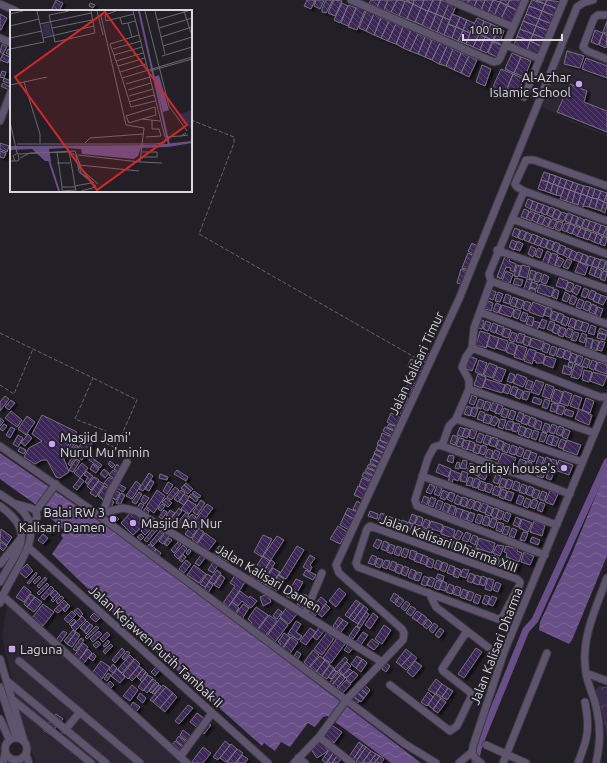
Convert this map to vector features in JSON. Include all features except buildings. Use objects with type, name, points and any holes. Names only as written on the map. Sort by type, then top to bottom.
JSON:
[{"type":"street","points":[[351,0],[494,62],[499,60],[525,0]]},
{"type":"street","points":[[449,0],[513,27]]},
{"type":"street","points":[[524,97],[564,0]]},
{"type":"street","name":"Jalan Kalisari Timur","points":[[346,701],[403,640],[404,633],[402,629],[339,573],[336,565],[459,299],[577,7],[583,3],[593,0]]},
{"type":"street","points":[[0,4],[14,10]]},
{"type":"street","points":[[607,15],[598,15],[594,18],[583,47],[587,51],[607,59]]},
{"type":"street","points":[[0,38],[10,43]]},
{"type":"street","points":[[506,45],[540,59]]},
{"type":"street","points":[[0,122],[10,95]]},
{"type":"street","points":[[607,186],[529,159],[525,162],[515,184],[524,191],[607,221]]},
{"type":"street","points":[[442,446],[449,426],[456,419],[469,389],[470,381],[462,370],[463,362],[472,348],[474,328],[491,281],[489,274],[497,250],[524,191]]},
{"type":"street","points":[[512,219],[607,254]]},
{"type":"street","points":[[497,250],[607,290]]},
{"type":"street","points":[[491,281],[607,324]]},
{"type":"street","points":[[480,312],[607,360]]},
{"type":"street","points":[[472,348],[604,397],[607,403]]},
{"type":"street","points":[[469,389],[594,433]]},
{"type":"street","name":"Jalan Kalisari Dharma","points":[[473,755],[502,658],[607,403]]},
{"type":"street","points":[[456,419],[582,462]]},
{"type":"street","points":[[0,446],[55,486],[100,513],[238,620],[346,701],[405,744],[436,763]]},
{"type":"street","points":[[545,555],[417,506],[415,501],[422,476],[432,451],[436,446],[442,446],[570,494]]},
{"type":"street","points":[[100,513],[127,462]]},
{"type":"street","points":[[422,476],[557,525]]},
{"type":"street","points":[[0,602],[2,595],[28,547],[31,531],[37,518],[37,510],[55,486]]},
{"type":"street","points":[[1,498],[14,504],[37,510]]},
{"type":"street","points":[[14,504],[28,518],[31,531]]},
{"type":"street","points":[[0,506],[17,521],[22,538],[17,556],[0,582]]},
{"type":"street","name":"Jalan Kalisari Damen","points":[[100,513],[123,508],[136,511],[382,662]]},
{"type":"street","name":"Jalan Kalisari Dharma XIII","points":[[373,527],[509,576],[520,582],[501,619],[429,593],[357,567],[356,563],[368,528],[373,527]]},
{"type":"street","points":[[0,564],[22,538]]},
{"type":"street","name":"Jalan Kejawen Putih Tambak II","points":[[28,547],[268,763]]},
{"type":"street","points":[[305,614],[322,573]]},
{"type":"street","points":[[596,763],[600,736],[597,711],[586,673],[585,649],[589,625],[604,594],[607,578]]},
{"type":"street","points":[[429,593],[436,607],[502,658]]},
{"type":"street","points":[[2,595],[186,763]]},
{"type":"street","points":[[390,685],[450,731],[454,730],[463,714],[471,693],[442,669],[466,631]]},
{"type":"street","points":[[503,763],[547,653]]},
{"type":"street","points":[[0,659],[27,747],[26,754],[29,763]]},
{"type":"street","points":[[19,661],[140,763]]},
{"type":"street","points":[[586,673],[607,681]]},
{"type":"street","points":[[7,681],[106,763]]},
{"type":"street","points":[[0,687],[6,740],[3,763]]},
{"type":"street","points":[[12,699],[90,763]]},
{"type":"street","points":[[296,761],[319,737],[346,701]]},
{"type":"street","points":[[578,763],[587,738],[589,722],[585,702]]},
{"type":"street","points":[[65,730],[80,712]]},
{"type":"street","points":[[180,758],[212,714]]},
{"type":"street","points":[[0,719],[6,740]]},
{"type":"street","points":[[319,737],[352,763]]},
{"type":"street","points":[[6,740],[24,741]]},
{"type":"street","points":[[486,745],[526,763]]},
{"type":"street","points":[[5,753],[14,762],[21,759],[26,754]]},
{"type":"street","points":[[459,763],[473,755],[481,763]]},
{"type":"street","points":[[296,761],[305,763]]},
{"type":"path","points":[[192,120],[234,137],[234,143],[199,234],[429,365]]},
{"type":"path","points":[[0,332],[33,349],[93,378],[137,400],[116,448],[101,441],[106,431],[75,419],[93,378]]},
{"type":"path","points":[[0,385],[14,394],[33,349]]},
{"type":"shaded area","name":"Al-Azhar Islamic School","points":[[564,46],[607,61],[607,136],[571,122],[542,107]]},
{"type":"shaded area","points":[[7,602],[182,763],[36,763],[22,723],[2,636]]},
{"type":"green space","points":[[599,686],[607,687],[607,739],[603,716],[595,697],[595,690]]},
{"type":"water","points":[[0,453],[106,526],[186,584],[421,763],[391,763],[327,716],[323,717],[315,727],[308,723],[290,747],[281,742],[275,751],[264,743],[262,746],[111,611],[52,554],[63,538],[61,535],[64,531],[42,509],[0,479]]},
{"type":"water","points":[[607,468],[607,556],[569,644],[539,630],[540,622],[571,556]]},
{"type":"waterway","points":[[475,763],[479,745],[526,630],[535,620],[607,462]]},
{"type":"place","name":"Al-Azhar Islamic School","points":[[579,84]]},
{"type":"place","name":"Masjid Jami' Nurul Mu'minin","points":[[52,444]]},
{"type":"place","name":"arditay house's","points":[[564,468]]},
{"type":"place","name":"Balai RW 3 Kalisari Damen","points":[[113,519]]},
{"type":"place","name":"Masjid An Nur","points":[[133,523]]},
{"type":"place","name":"Laguna","points":[[12,649]]}]
